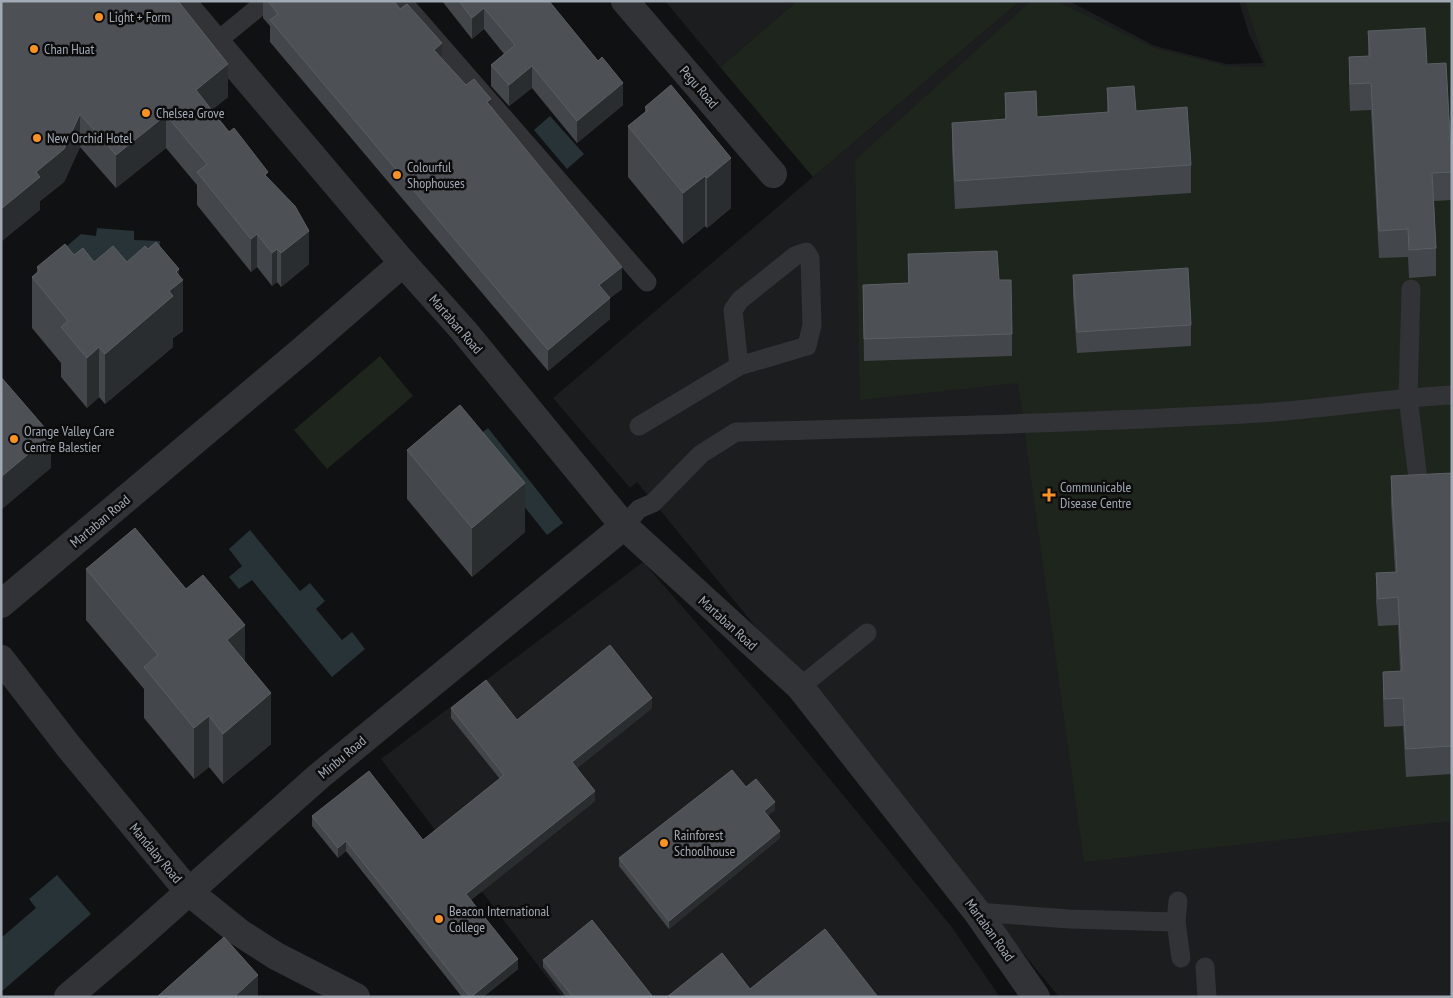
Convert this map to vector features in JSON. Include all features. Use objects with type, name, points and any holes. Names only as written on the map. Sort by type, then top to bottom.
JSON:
[{"type":"street","name":"Martaban Road","points":[[181,1],[215,43],[464,331],[624,526],[800,687],[978,912],[1036,997]]},
{"type":"street","name":"Pegu Road","points":[[625,1],[773,174]]},
{"type":"street","name":"Martaban Road","points":[[1,604],[306,348],[403,262]]},
{"type":"street","name":"Minbu Road","points":[[68,997],[326,771],[624,526]]},
{"type":"street","name":"Mandalay Road","points":[[1,659],[68,747],[189,892],[240,933],[276,956],[356,997]]},
{"type":"lane","points":[[215,43],[266,1]]},
{"type":"lane","points":[[402,1],[647,282]]},
{"type":"lane","points":[[639,426],[739,366],[808,346],[812,326],[810,258],[806,252],[795,256],[760,283],[740,300],[733,310],[739,366]]},
{"type":"lane","points":[[1411,289],[1408,397],[1419,487]]},
{"type":"lane","points":[[624,526],[639,509],[653,503],[701,454],[736,432],[1059,423],[1263,413],[1408,397],[1452,395]]},
{"type":"lane","points":[[800,687],[867,633]]},
{"type":"lane","points":[[1178,902],[1176,922],[1181,958]]},
{"type":"lane","points":[[978,912],[1076,919],[1176,922]]},
{"type":"lane","points":[[1205,967],[1207,997]]},
{"type":"shaded area","points":[[665,1],[797,1],[720,67]]},
{"type":"shaded area","points":[[797,1],[1020,1],[813,177],[720,67]]},
{"type":"shaded area","name":"Communicable Disease Centre","points":[[1020,1],[1069,1],[1155,46],[1227,64],[1263,63],[1249,34],[1239,1],[1452,1],[1452,997],[1059,997],[637,482],[630,488],[553,398]]},
{"type":"shaded area","name":"Communicable Disease Centre","points":[[1031,1],[1056,1],[1154,48],[1227,66],[1266,67],[1245,1],[1452,1],[1452,821],[1084,862],[1018,383],[860,400],[855,160]]},
{"type":"shaded area","points":[[550,116],[584,154],[567,169],[534,130]]},
{"type":"shaded area","points":[[97,228],[134,231],[134,240],[160,241],[158,273],[40,269],[81,234],[96,236]]},
{"type":"shaded area","points":[[380,356],[413,396],[327,469],[294,430]]},
{"type":"shaded area","points":[[488,428],[563,523],[547,535],[472,441]]},
{"type":"shaded area","points":[[250,530],[300,591],[310,583],[325,601],[316,609],[342,640],[352,632],[365,649],[332,677],[252,580],[239,589],[229,577],[242,566],[229,549]]},
{"type":"shaded area","name":"Rainforest Schoolhouse","points":[[643,562],[773,710],[951,926],[1000,997],[562,997],[381,759]]},
{"type":"shaded area","points":[[57,875],[91,914],[1,992],[1,938],[36,908],[29,899]]},
{"type":"building","points":[[3,1],[178,1],[228,64],[196,90],[229,132],[234,128],[268,172],[265,175],[295,206],[309,231],[281,253],[277,249],[272,253],[257,234],[251,239],[197,172],[207,164],[166,115],[116,155],[80,114],[64,149],[36,172],[40,177],[1,209],[1,3]]},
{"type":"building","points":[[268,1],[394,1],[400,9],[407,4],[442,43],[434,50],[466,85],[474,79],[491,99],[487,102],[622,267],[599,285],[610,298],[548,350],[270,20],[278,14]]},
{"type":"building","points":[[459,1],[549,1],[598,61],[602,57],[623,83],[577,121],[532,66],[509,85],[491,65],[515,45],[484,8],[472,18]]},
{"type":"building","points":[[1425,28],[1427,64],[1446,63],[1452,172],[1432,173],[1436,248],[1409,250],[1408,229],[1379,231],[1371,83],[1350,84],[1349,57],[1370,56],[1368,31]]},
{"type":"building","points":[[671,85],[731,158],[707,178],[705,176],[683,193],[628,126],[648,110],[645,107]]},
{"type":"building","points":[[1134,86],[1136,111],[1187,107],[1191,165],[955,181],[952,123],[1006,119],[1005,93],[1036,91],[1037,117],[1109,112],[1107,88]]},
{"type":"building","points":[[156,242],[179,269],[176,272],[183,280],[169,291],[173,296],[105,354],[99,347],[87,358],[61,327],[68,321],[32,277],[40,270],[37,267],[65,244],[74,255],[83,248],[94,262],[113,246],[127,262],[145,246],[148,249]]},
{"type":"building","points":[[997,251],[999,280],[1011,280],[1012,334],[864,339],[863,285],[909,283],[908,254]]},
{"type":"building","points":[[1188,268],[1191,325],[1077,332],[1073,275]]},
{"type":"building","points":[[1,377],[51,435],[1,477]]},
{"type":"building","points":[[460,405],[525,483],[472,528],[407,450]]},
{"type":"building","points":[[1452,473],[1452,746],[1406,749],[1403,698],[1384,699],[1383,672],[1402,671],[1398,597],[1378,599],[1376,573],[1397,572],[1391,476]]},
{"type":"building","points":[[135,528],[186,589],[203,575],[245,625],[227,640],[271,693],[223,734],[209,716],[194,728],[144,667],[158,655],[86,569]]},
{"type":"building","points":[[610,645],[652,698],[572,762],[595,791],[466,894],[518,959],[470,997],[346,841],[338,848],[312,816],[369,771],[423,840],[504,775],[451,708],[486,680],[517,720]]},
{"type":"building","points":[[732,770],[746,787],[756,779],[775,802],[764,811],[780,831],[669,921],[619,858]]},
{"type":"building","points":[[592,920],[653,997],[573,997],[543,960]]},
{"type":"building","points":[[825,929],[878,997],[667,997],[722,953],[750,989]]},
{"type":"building","points":[[224,937],[258,975],[234,997],[157,997]]},
{"type":"place","name":"Light + Form","points":[[99,17]]},
{"type":"place","name":"Chan Huat","points":[[34,49]]},
{"type":"place","name":"Chelsea Grove","points":[[146,113]]},
{"type":"place","name":"New Orchid Hotel","points":[[37,138]]},
{"type":"place","name":"Colourful Shophouses","points":[[397,175]]},
{"type":"place","name":"Orange Valley Care Centre Balestier","points":[[14,439]]},
{"type":"place","name":"Communicable Disease Centre","points":[[1049,495]]},
{"type":"place","name":"Rainforest Schoolhouse","points":[[664,843]]},
{"type":"place","name":"Beacon International College","points":[[439,919]]}]
